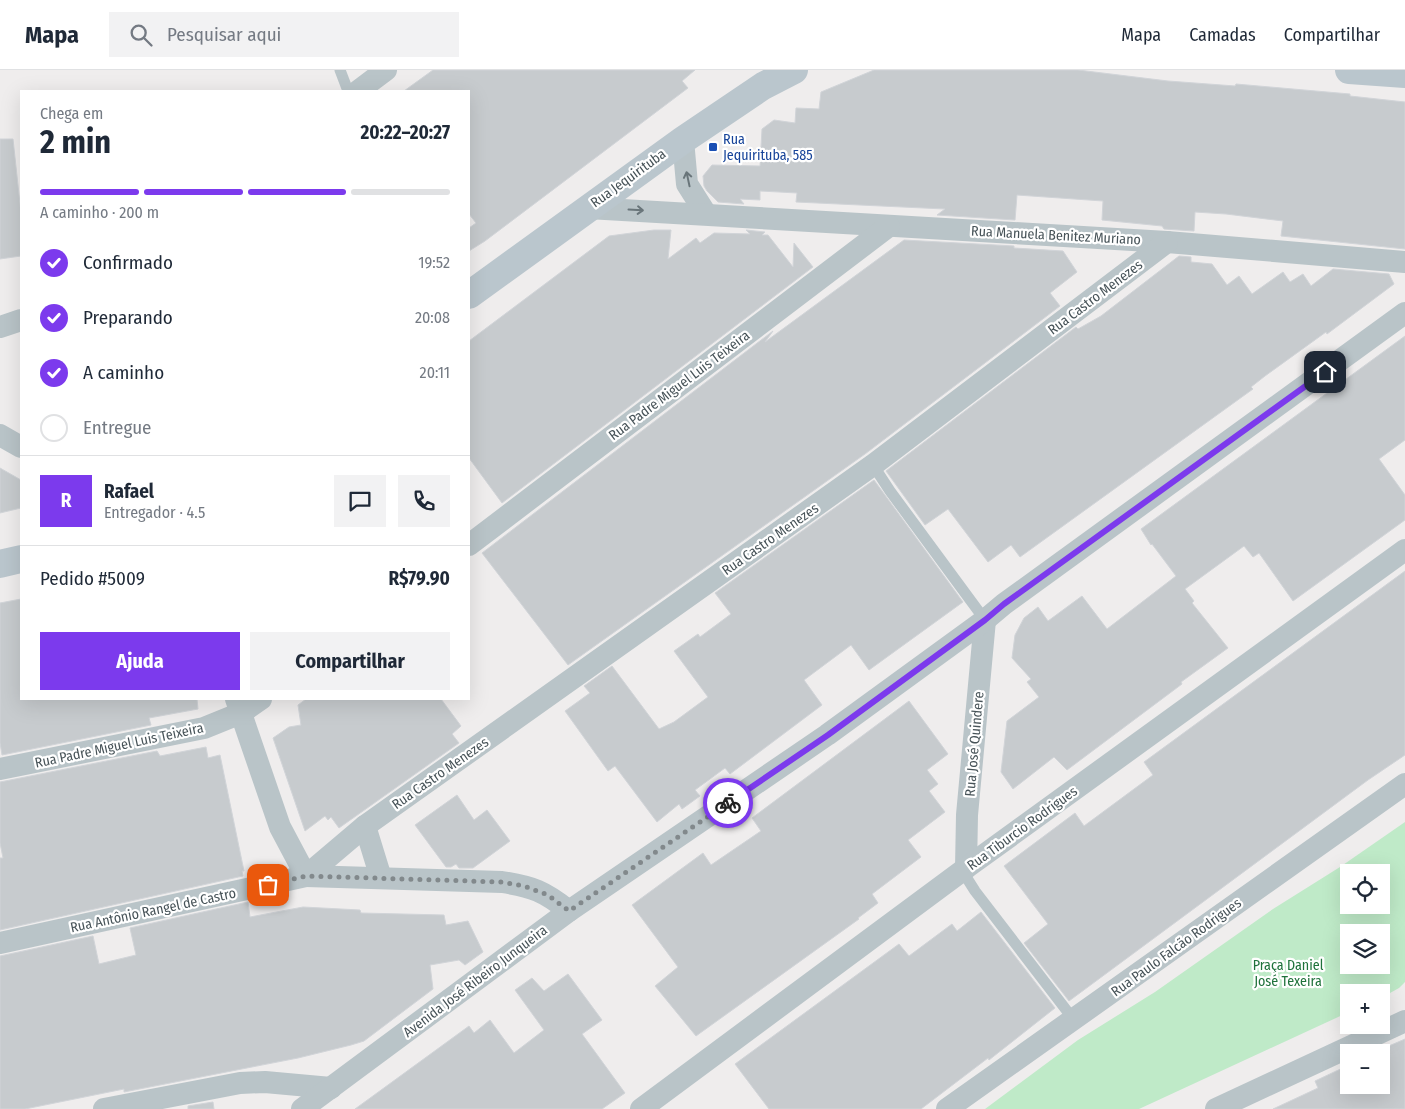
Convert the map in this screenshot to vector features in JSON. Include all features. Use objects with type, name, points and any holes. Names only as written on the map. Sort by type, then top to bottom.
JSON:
[{"type":"street","points":[[359,90],[386,70]]},
{"type":"street","name":"Rua Jequirituba","points":[[470,294],[683,140],[763,86],[794,70]]},
{"type":"street","points":[[1349,70],[1405,74]]},
{"type":"street","points":[[683,140],[687,184],[706,214]]},
{"type":"street","name":"Rua Manuela Benitez Muriano","points":[[588,208],[1167,242],[1405,262]]},
{"type":"street","name":"Rua Padre Miguel Luis Teixeira","points":[[470,544],[889,226]]},
{"type":"street","name":"Rua Castro Menezes","points":[[306,876],[366,826],[873,466],[1167,242]]},
{"type":"street","name":"Avenida José Ribeiro Junqueira","points":[[302,1109],[569,911],[828,735],[1004,604],[1405,313]]},
{"type":"street","points":[[0,327],[20,320]]},
{"type":"street","points":[[0,436],[20,446]]},
{"type":"street","name":"Rua Tiburcio Rodrigues","points":[[641,1109],[964,870],[1405,550]]},
{"type":"street","points":[[0,564],[20,560]]},
{"type":"street","name":"Rua José Quindere","points":[[964,870],[985,620]]},
{"type":"street","name":"Rua Padre Miguel Luis Teixeira","points":[[0,769],[204,728],[238,706],[258,700]]},
{"type":"street","points":[[238,706],[280,827],[306,876],[502,882],[524,886],[548,895],[569,911]]},
{"type":"street","name":"Rua Paulo Falcão Rodrigues","points":[[947,1109],[1405,784]]},
{"type":"street","points":[[366,826],[381,878]]},
{"type":"street","name":"Rua Antônio Rangel de Castro","points":[[0,943],[306,876]]},
{"type":"street","points":[[1216,1109],[1405,1022]]},
{"type":"street","points":[[104,1109],[240,1083],[274,1082],[331,1088]]},
{"type":"lane","points":[[340,70],[348,90]]},
{"type":"lane","points":[[873,466],[985,620]]},
{"type":"lane","points":[[964,870],[974,891],[1074,1020]]},
{"type":"green space","name":"Praça Daniel José Texeira","points":[[1405,822],[1405,982],[1399,988],[1390,993],[1390,984],[1340,984],[1340,1016],[1139,1109],[985,1109],[1078,1040],[1155,992],[1273,909],[1340,867],[1340,914],[1390,914],[1390,864],[1344,864]]},
{"type":"building","points":[[433,70],[695,70],[682,81],[688,88],[470,250],[470,227],[476,223],[470,215],[470,90],[405,90]]},
{"type":"building","points":[[874,70],[1078,70],[1168,81],[1235,86],[1236,84],[1350,94],[1350,96],[1405,102],[1405,249],[1281,236],[1283,221],[1226,214],[1195,212],[1194,231],[1164,229],[1162,226],[1102,220],[1103,201],[1017,195],[1015,220],[937,215],[945,209],[796,202],[797,193],[760,191],[760,200],[740,199],[744,204],[718,202],[707,191],[704,186],[703,176],[712,165],[760,166],[762,129],[774,120],[795,123],[796,108],[819,109],[821,92]]},
{"type":"building","points":[[0,139],[13,139],[20,204],[20,256],[0,259]]},
{"type":"building","points":[[654,230],[671,230],[668,259],[696,238],[700,243],[714,233],[750,234],[746,230],[765,232],[762,235],[768,235],[793,267],[794,243],[813,267],[502,503],[470,459],[470,340],[609,236]]},
{"type":"building","points":[[904,240],[1014,246],[1014,248],[1063,251],[1077,272],[1050,293],[1060,306],[865,454],[568,665],[482,553],[773,331],[765,342]]},
{"type":"building","points":[[1179,256],[1191,257],[1191,262],[1212,264],[1227,285],[1239,276],[1252,294],[1283,272],[1290,282],[1303,274],[1311,286],[1333,269],[1389,274],[1394,284],[1327,334],[1326,332],[1265,376],[1251,387],[1253,389],[1020,557],[1011,545],[988,562],[948,509],[925,525],[886,471],[1076,327],[1078,329],[1101,316]]},
{"type":"building","points":[[1405,336],[1405,440],[1379,459],[1405,495],[1405,520],[1293,601],[1259,553],[1253,557],[1244,546],[1185,589],[1194,601],[1192,603],[1228,648],[1067,770],[1054,757],[1013,789],[1001,772],[1007,721],[1039,697],[1027,682],[1031,679],[1012,658],[1015,635],[1024,618],[1038,607],[1048,621],[1082,596],[1107,629],[1176,576],[1151,545],[1141,529]]},
{"type":"building","points":[[0,468],[20,479],[20,508],[0,513]]},
{"type":"building","points":[[874,480],[963,602],[869,670],[851,645],[804,680],[822,705],[730,774],[725,768],[695,790],[700,796],[682,809],[679,804],[657,822],[615,766],[608,771],[565,711],[590,693],[584,686],[612,666],[659,729],[674,722],[708,697],[674,651],[698,634],[700,637],[731,614],[715,593]]},
{"type":"building","points":[[1405,571],[1405,755],[1368,780],[1069,1001],[1024,943],[1048,924],[1004,866],[1075,813],[1084,826],[1153,775],[1144,762]]},
{"type":"building","points":[[20,599],[20,700],[197,700],[198,709],[149,718],[151,725],[2,755],[0,743],[0,603]]},
{"type":"building","points":[[305,700],[442,700],[461,726],[452,734],[459,743],[339,828],[331,817],[328,820],[325,816],[305,831],[273,738],[289,727],[301,725],[298,705]]},
{"type":"building","points":[[909,701],[948,754],[927,770],[938,784],[929,791],[945,812],[908,840],[921,857],[872,894],[878,903],[859,919],[696,1036],[655,986],[678,967],[632,905],[703,853],[711,865],[761,831],[752,818]]},
{"type":"building","points":[[206,747],[208,758],[220,755],[244,871],[242,871],[243,876],[0,930],[0,858],[3,858],[0,843],[0,782],[157,751],[160,756]]},
{"type":"building","points":[[457,795],[474,820],[487,810],[510,841],[473,868],[459,868],[456,864],[446,867],[415,825]]},
{"type":"building","points":[[248,902],[250,917],[303,907],[360,910],[361,913],[444,915],[446,925],[468,921],[483,952],[465,965],[459,960],[430,965],[433,989],[364,1041],[298,1058],[124,1092],[124,1089],[25,1109],[0,1109],[0,956],[93,936],[99,964],[136,955],[130,928]]},
{"type":"building","points":[[981,912],[1055,1008],[989,1060],[988,1058],[921,1109],[769,1109],[735,1064],[899,944],[909,956],[952,924],[957,931]]},
{"type":"building","points":[[568,974],[602,1020],[582,1034],[625,1093],[602,1109],[355,1109],[469,1026],[474,1033],[490,1020],[514,1053],[544,1030],[515,990],[532,978],[544,991]]},
{"type":"building","points":[[1405,1039],[1405,1109],[1273,1109],[1318,1088],[1315,1081],[1340,1069],[1340,1094],[1390,1094],[1390,1046]]},
{"type":"building","points":[[213,1102],[214,1109],[188,1109],[188,1106]]},
{"type":"way so far","points":[[268,885],[306,876],[502,882],[524,886],[548,895],[569,911],[728,803]]},
{"type":"place","name":"Rua Jequirituba, 585","points":[[713,147]]},
{"type":"route","points":[[728,803],[828,735],[1004,604],[1325,372]]}]
